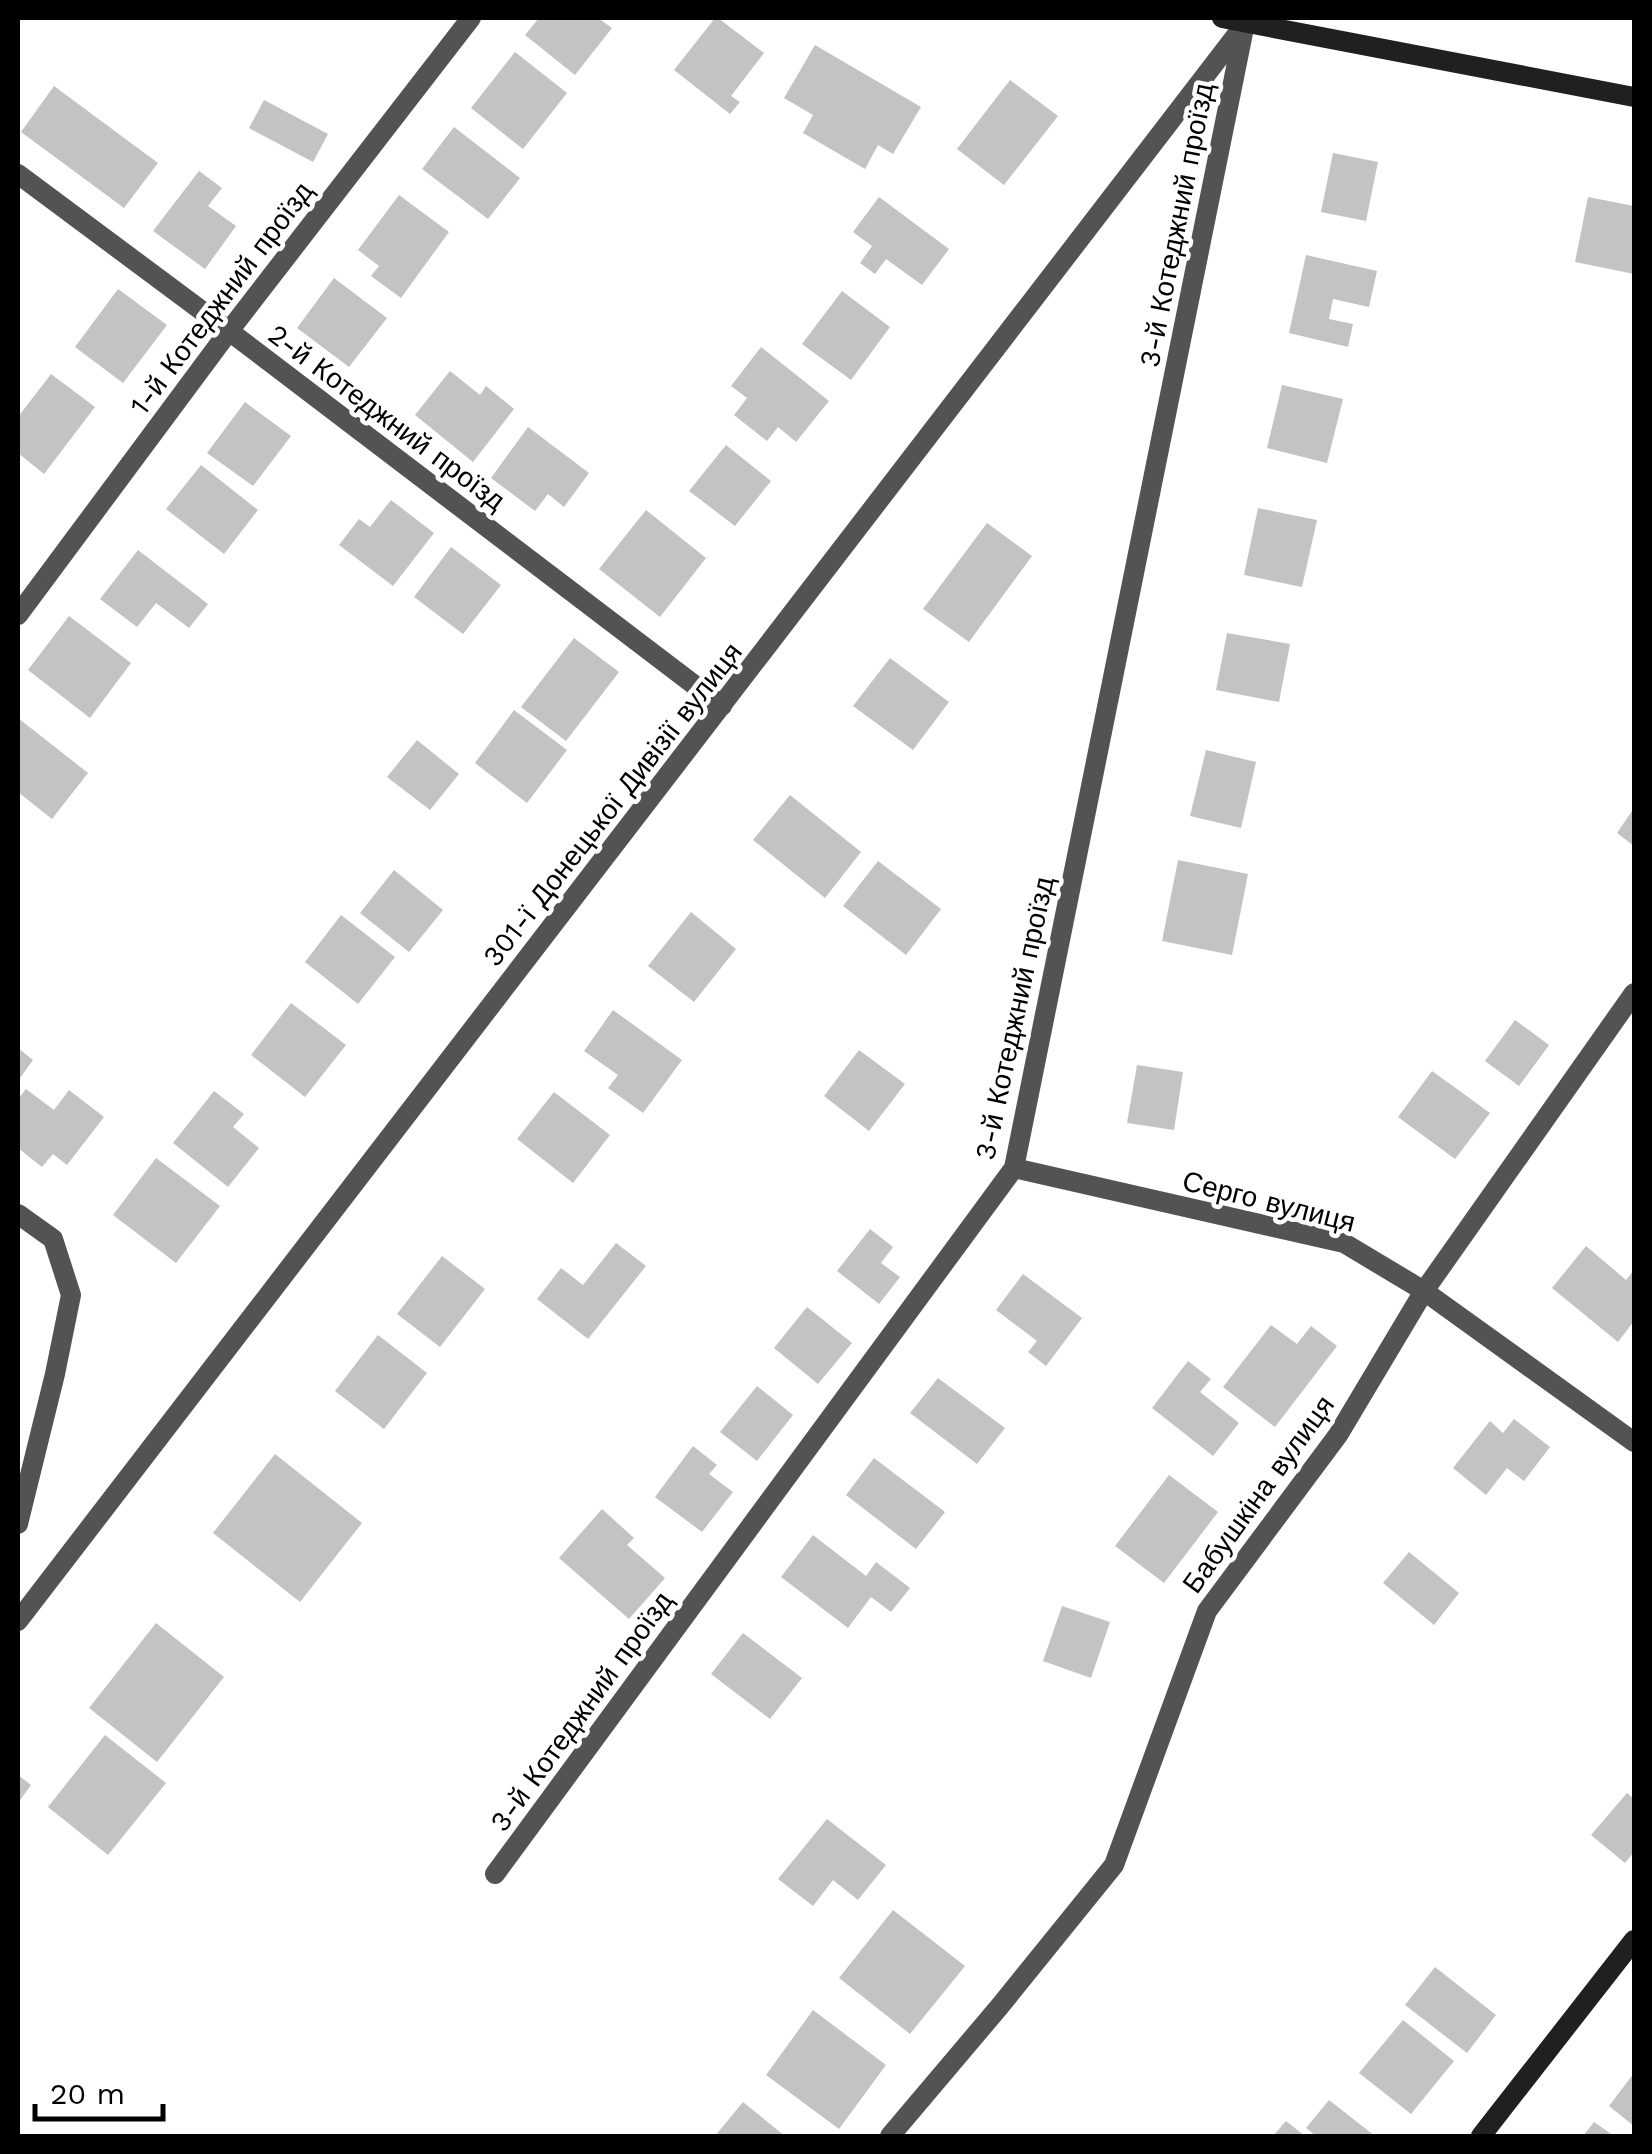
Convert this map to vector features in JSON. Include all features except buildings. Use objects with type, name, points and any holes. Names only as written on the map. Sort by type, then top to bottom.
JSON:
[{"type":"street","name":"1-й Котеджний проїзд","points":[[18,614],[471,18]]},
{"type":"street","points":[[1222,18],[1634,96]]},
{"type":"street","name":"301-ї Донецької Дивізії вулиця","points":[[18,1621],[1246,20]]},
{"type":"street","name":"3-й Котеджний проїзд","points":[[495,1874],[1014,1168],[1246,20]]},
{"type":"street","name":"2-й Котеджний проїзд","points":[[18,174],[722,706]]},
{"type":"street","name":"Бабушкіна вулиця","points":[[890,2136],[1114,1865],[1206,1611],[1338,1436],[1424,1291],[1634,993]]},
{"type":"street","name":"Серго вулиця","points":[[1014,1168],[1344,1243],[1424,1291],[1634,1442]]},
{"type":"street","points":[[18,1214],[52,1239],[71,1295],[56,1374],[18,1524]]},
{"type":"street","points":[[1481,2136],[1634,1940]]}]
